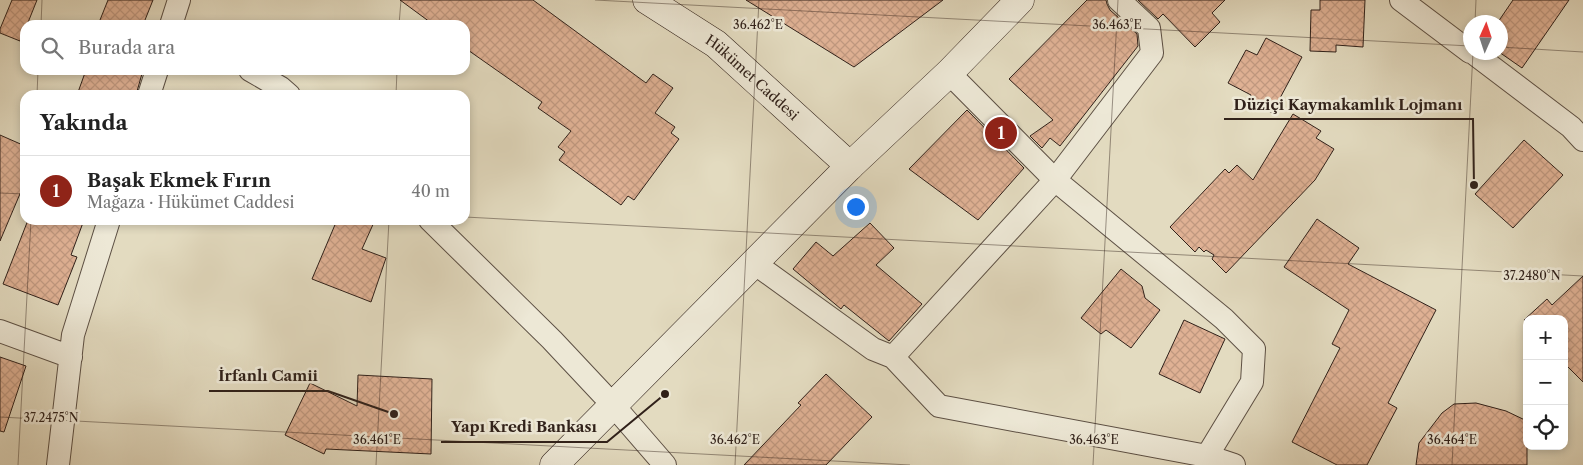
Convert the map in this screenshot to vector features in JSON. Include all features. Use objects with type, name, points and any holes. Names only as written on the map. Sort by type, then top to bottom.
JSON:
[{"type":"main road","name":"Hükümet Caddesi","points":[[647,0],[716,44],[850,166]]},
{"type":"main road","points":[[554,465],[850,166],[949,73],[1020,0]]},
{"type":"street","points":[[173,20],[179,0]]},
{"type":"street","points":[[894,357],[1055,180],[1152,53],[1149,28],[1119,0]]},
{"type":"street","points":[[1401,0],[1463,46]]},
{"type":"street","points":[[1482,60],[1571,126],[1583,140]]},
{"type":"street","points":[[949,73],[1055,180],[1224,319],[1254,349],[1252,382],[1207,456]]},
{"type":"street","points":[[151,90],[155,75]]},
{"type":"street","points":[[258,75],[283,90]]},
{"type":"street","points":[[58,465],[73,335],[108,225]]},
{"type":"street","points":[[435,225],[552,340],[613,405],[665,465]]},
{"type":"street","points":[[754,263],[873,349],[894,357],[939,406],[1207,456],[1234,465]]},
{"type":"street","points":[[0,331],[71,357]]},
{"type":"building","points":[[12,0],[37,0],[29,20],[20,20],[20,41],[0,33]]},
{"type":"building","points":[[108,0],[153,0],[145,20],[100,20]]},
{"type":"building","points":[[400,0],[533,0],[646,83],[653,74],[673,88],[655,113],[675,127],[671,133],[679,139],[634,200],[628,196],[621,205],[559,160],[565,152],[558,147],[571,131],[538,108],[542,102],[470,52],[470,20],[427,20]]},
{"type":"building","points":[[746,0],[943,0],[854,67]]},
{"type":"building","points":[[1087,0],[1106,0],[1110,10],[1137,34],[1138,46],[1060,146],[1050,138],[1042,148],[1030,136],[1053,120],[1009,79]]},
{"type":"building","points":[[1138,0],[1225,0],[1212,13],[1220,22],[1195,47],[1163,14],[1158,19]]},
{"type":"building","points":[[1320,0],[1365,0],[1363,47],[1336,45],[1336,52],[1310,51],[1311,10],[1320,10]]},
{"type":"building","points":[[1513,0],[1569,0],[1522,68],[1508,58],[1508,15],[1503,15]]},
{"type":"building","points":[[1266,38],[1302,57],[1272,113],[1249,100],[1251,95],[1228,83],[1246,50],[1257,55]]},
{"type":"building","points":[[84,75],[142,75],[137,90],[79,90]]},
{"type":"building","points":[[967,110],[1024,168],[978,220],[909,169]]},
{"type":"building","points":[[1293,114],[1321,131],[1316,138],[1334,149],[1315,180],[1226,273],[1212,259],[1214,255],[1206,250],[1204,252],[1199,247],[1195,252],[1170,227],[1225,169],[1229,173],[1237,165],[1253,180]]},
{"type":"building","points":[[0,135],[20,144],[20,194],[0,241]]},
{"type":"building","points":[[1524,140],[1563,175],[1513,228],[1475,194]]},
{"type":"building","points":[[1317,219],[1359,248],[1348,264],[1436,310],[1388,403],[1397,408],[1367,465],[1337,465],[1292,442],[1340,348],[1332,344],[1349,310],[1284,267]]},
{"type":"building","points":[[870,223],[894,248],[876,265],[922,304],[889,341],[844,305],[841,309],[793,269],[816,242],[833,256]]},
{"type":"building","points":[[26,225],[82,225],[71,255],[77,257],[58,305],[3,284]]},
{"type":"building","points":[[335,225],[373,225],[362,249],[386,258],[371,302],[312,279]]},
{"type":"building","points":[[1121,269],[1142,286],[1145,298],[1160,310],[1131,348],[1106,330],[1101,334],[1081,318]]},
{"type":"building","points":[[1583,276],[1583,382],[1568,367],[1568,315],[1529,315],[1547,299],[1552,305]]},
{"type":"building","points":[[1184,320],[1225,339],[1200,393],[1159,374]]},
{"type":"building","points":[[0,357],[26,366],[4,432],[0,431]]},
{"type":"building","points":[[826,374],[872,417],[826,465],[744,465],[801,405],[798,403]]},
{"type":"building","points":[[358,375],[432,379],[431,454],[326,449],[324,454],[285,435],[310,383],[357,406]]},
{"type":"building","points":[[1476,403],[1506,411],[1523,419],[1523,450],[1527,450],[1527,465],[1416,465],[1419,443],[1442,413],[1454,404]]},
{"type":"place","name":"Başak Ekmek Fırın","points":[[1001,133]]},
{"type":"place","name":"Düziçi Kaymakamlık Lojmanı","points":[[1474,185]]},
{"type":"place","name":"Yapı Kredi Bankası","points":[[665,394]]},
{"type":"place","name":"İrfanlı Camii","points":[[394,414]]}]
